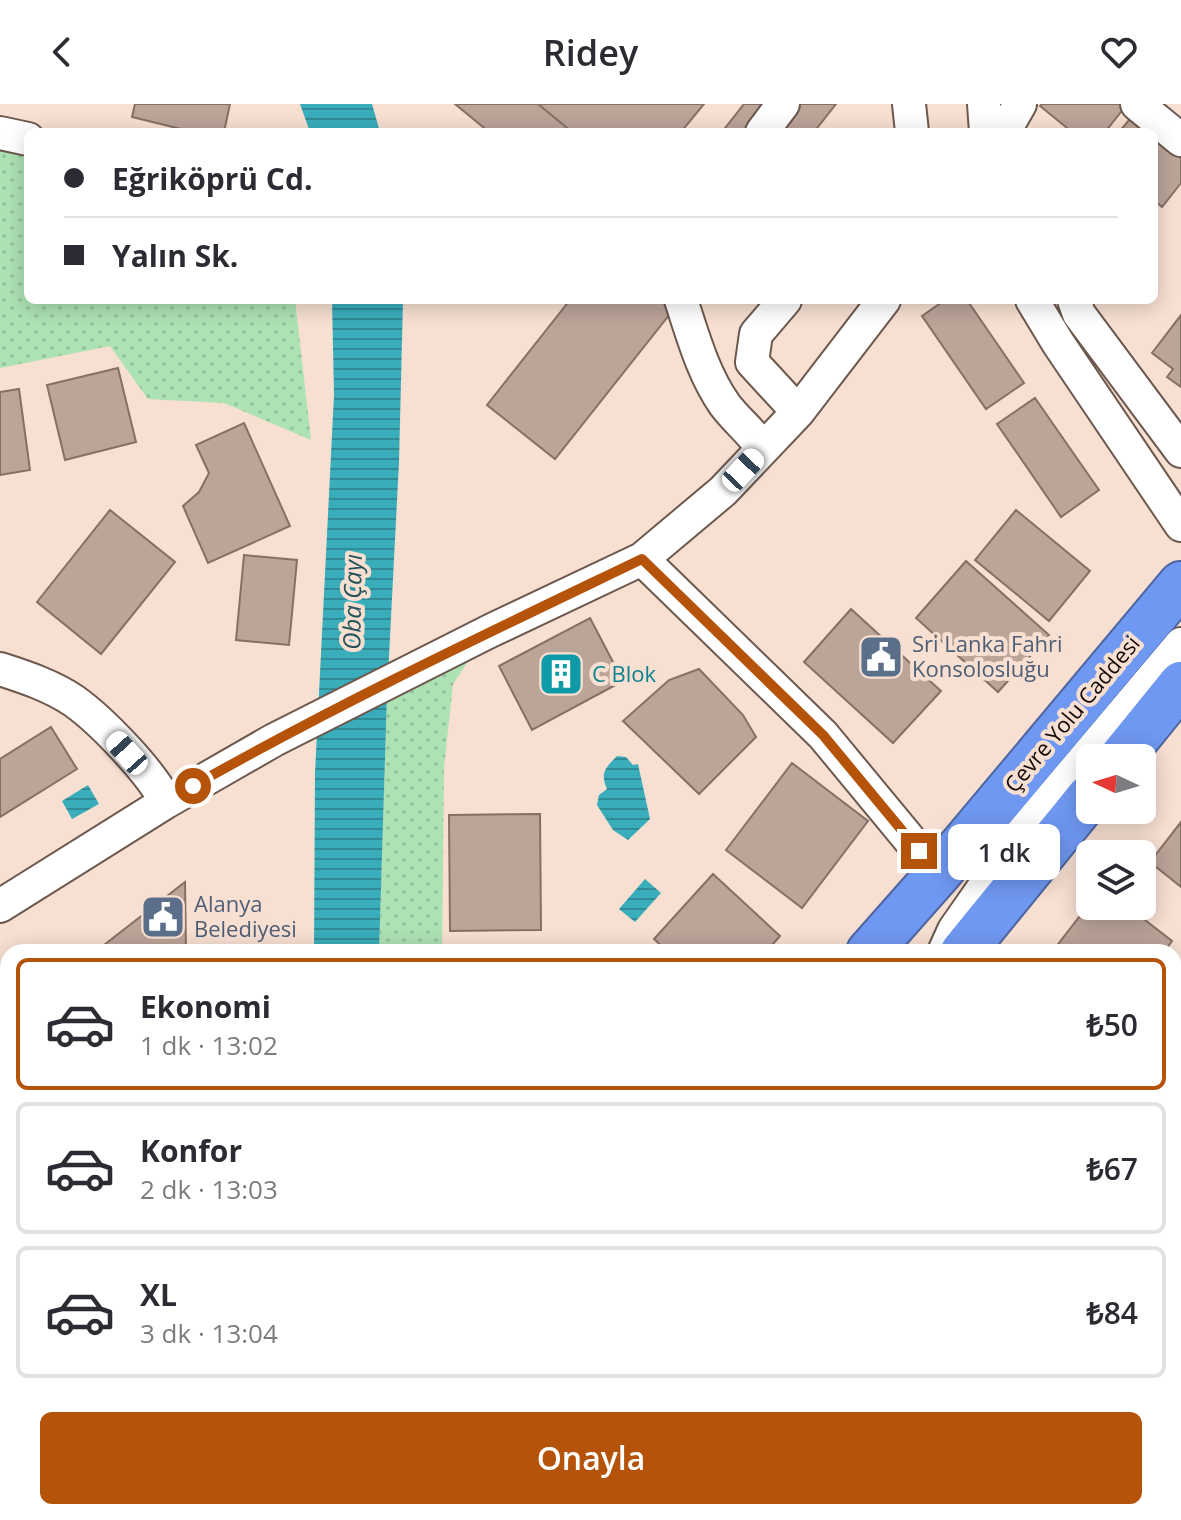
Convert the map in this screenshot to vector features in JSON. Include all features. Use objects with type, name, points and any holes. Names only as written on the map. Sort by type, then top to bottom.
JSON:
[{"type":"highway","name":"Çevre Yolu Caddesi","points":[[876,944],[1181,584]]},
{"type":"highway","points":[[1132,744],[1181,684]]},
{"type":"highway","points":[[970,944],[1076,813]]},
{"type":"street","points":[[765,128],[783,104]]},
{"type":"street","points":[[909,104],[912,128]]},
{"type":"street","points":[[984,104],[986,128]]},
{"type":"street","points":[[1007,128],[1022,104]]},
{"type":"street","points":[[1022,104],[1027,128]]},
{"type":"street","points":[[1137,104],[1181,140]]},
{"type":"street","points":[[0,133],[24,138]]},
{"type":"street","points":[[682,304],[705,371],[727,407],[763,449]]},
{"type":"street","points":[[782,304],[756,334],[752,362],[798,412]]},
{"type":"street","points":[[0,906],[166,802],[274,740],[642,559],[723,491],[798,412],[881,304]]},
{"type":"street","points":[[1034,304],[1181,525]]},
{"type":"street","points":[[1075,304],[1079,314],[1181,451]]},
{"type":"street","points":[[642,559],[823,735],[938,874]]},
{"type":"street","name":"Çevre Yolu Caddesi","points":[[948,944],[954,930],[1021,834],[1181,644]]},
{"type":"street","points":[[0,669],[31,678],[74,701],[111,735],[159,789],[166,802]]},
{"type":"green space","points":[[0,148],[24,153],[24,304],[295,304],[311,440],[224,403],[148,399],[110,346],[0,368]]},
{"type":"green space","points":[[469,660],[453,684],[444,768],[442,944],[379,944],[387,695]]},
{"type":"water","points":[[300,104],[372,104],[379,128],[309,128]]},
{"type":"water","name":"Oba Çayı","points":[[332,304],[403,304],[379,944],[314,944],[315,773],[334,395]]},
{"type":"water","points":[[617,756],[626,757],[633,765],[638,764],[650,819],[628,840],[613,830],[597,805],[599,795],[607,789],[605,771]]},
{"type":"water","points":[[88,785],[99,804],[72,819],[62,801]]},
{"type":"water","points":[[645,879],[661,893],[635,922],[619,909]]},
{"type":"building","points":[[135,104],[230,104],[225,128],[177,128],[132,117]]},
{"type":"building","points":[[455,104],[538,104],[567,128],[484,128]]},
{"type":"building","points":[[538,104],[704,104],[684,128],[567,128]]},
{"type":"building","points":[[744,104],[836,104],[817,128],[725,128]]},
{"type":"building","points":[[1121,104],[1125,107],[1108,128],[1067,128],[1040,106]]},
{"type":"building","points":[[1135,113],[1154,128],[1122,128]]},
{"type":"building","points":[[1158,132],[1181,150],[1181,183],[1162,207],[1158,204]]},
{"type":"building","points":[[567,304],[678,304],[555,459],[487,405]]},
{"type":"building","points":[[939,304],[970,304],[1024,383],[986,409],[922,316]]},
{"type":"building","points":[[1181,315],[1181,387],[1167,377],[1173,369],[1152,353]]},
{"type":"building","points":[[118,368],[136,442],[65,460],[47,385]]},
{"type":"building","points":[[19,389],[30,470],[0,475],[0,392]]},
{"type":"building","points":[[1035,398],[1099,490],[1061,517],[997,424]]},
{"type":"building","points":[[244,423],[290,526],[208,563],[183,506],[199,492],[209,473],[196,445]]},
{"type":"building","points":[[110,510],[175,562],[101,654],[37,602]]},
{"type":"building","points":[[1016,510],[1090,571],[1049,621],[975,560]]},
{"type":"building","points":[[244,555],[297,560],[289,645],[236,640]]},
{"type":"building","points":[[966,561],[1049,635],[998,692],[916,618]]},
{"type":"building","points":[[851,609],[941,691],[893,743],[804,662]]},
{"type":"building","name":"C Blok","points":[[590,618],[623,681],[532,730],[499,666]]},
{"type":"building","points":[[699,669],[743,715],[756,737],[699,794],[623,721],[669,680]]},
{"type":"building","points":[[51,727],[77,769],[0,817],[0,759]]},
{"type":"building","points":[[792,763],[868,821],[802,908],[726,850]]},
{"type":"building","points":[[540,814],[541,930],[450,931],[449,815]]},
{"type":"building","points":[[1181,822],[1181,887],[1156,867],[1156,854]]},
{"type":"building","points":[[713,874],[780,936],[773,944],[659,944],[654,939]]},
{"type":"building","name":"Alanya Belediyesi","points":[[185,882],[186,944],[105,944]]},
{"type":"building","points":[[1077,920],[1145,920],[1172,941],[1170,944],[1058,944]]},
{"type":"place","name":"Sri Lanka Fahri Konsolosluğu","points":[[881,657]]},
{"type":"place","name":"C Blok","points":[[561,674]]},
{"type":"place","name":"Alanya Belediyesi","points":[[163,917]]},
{"type":"route","points":[[193,786],[274,740],[490,631],[642,559],[823,735],[919,851]]}]
